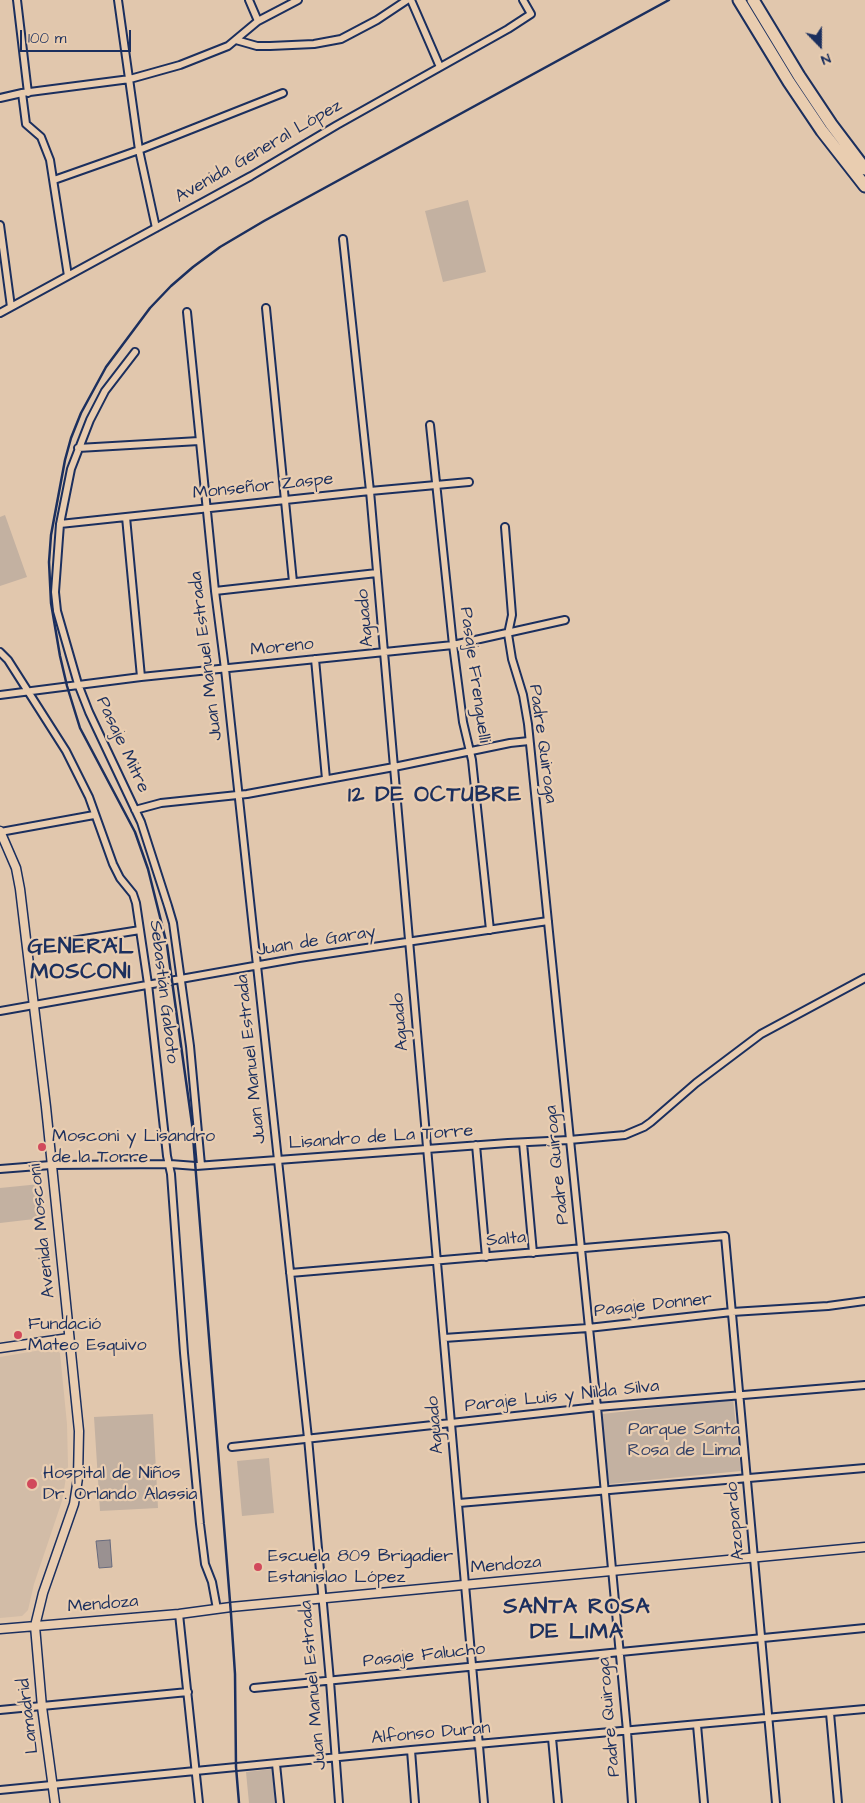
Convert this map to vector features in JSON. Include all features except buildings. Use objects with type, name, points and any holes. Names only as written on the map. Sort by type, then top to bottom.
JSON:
[{"type":"highway","points":[[747,1],[865,169]]},
{"type":"highway","points":[[747,1],[789,82],[822,131],[865,186]]},
{"type":"street","points":[[16,0],[26,124],[41,136],[45,143],[54,180],[68,276]]},
{"type":"street","points":[[118,0],[139,150],[156,228]]},
{"type":"street","points":[[249,0],[258,21]]},
{"type":"street","points":[[0,98],[25,93],[130,80],[180,65],[228,46],[258,21],[298,0]]},
{"type":"street","points":[[236,40],[257,46],[270,46],[314,44],[341,38],[377,20],[407,0]]},
{"type":"street","points":[[411,0],[440,66]]},
{"type":"street","name":"Avenida General López","points":[[0,313],[251,176],[440,66],[508,29],[532,14],[523,0]]},
{"type":"street","points":[[54,180],[139,150],[283,93]]},
{"type":"street","points":[[0,225],[11,307]]},
{"type":"street","name":"Aguado","points":[[342,239],[370,491],[484,1803]]},
{"type":"street","points":[[266,308],[293,582]]},
{"type":"street","name":"Juan Manuel Estrada","points":[[187,312],[206,508],[308,1438],[339,1803]]},
{"type":"street","name":"Pasaje Mitre","points":[[135,352],[105,391],[90,420],[71,469],[60,524],[56,592],[57,611],[78,684],[144,831],[173,923],[190,1046],[202,1166]]},
{"type":"street","name":"Pasaje Frenguelli","points":[[430,425],[453,645],[463,722],[472,760],[490,930]]},
{"type":"street","points":[[78,448],[199,441]]},
{"type":"street","name":"Monseñor Zaspe","points":[[60,524],[469,482]]},
{"type":"street","points":[[126,517],[141,677]]},
{"type":"street","name":"Padre Quiroga","points":[[505,527],[512,615],[508,634],[512,659],[522,696],[529,741],[605,1490],[632,1803]]},
{"type":"street","points":[[215,591],[377,573]]},
{"type":"street","name":"Moreno","points":[[0,694],[141,677],[453,645],[565,620]]},
{"type":"street","name":"Sebastián Gaboto","points":[[0,652],[8,660],[70,758],[89,797],[113,864],[120,878],[133,894],[136,903],[148,984],[167,1156],[170,1164],[185,1368],[199,1515],[205,1564],[212,1582],[217,1608]]},
{"type":"street","points":[[315,659],[326,779]]},
{"type":"street","points":[[135,810],[161,803],[247,794],[529,741]]},
{"type":"street","points":[[0,832],[94,815]]},
{"type":"street","name":"Avenida Mosconi","points":[[0,832],[16,868],[20,888],[79,1431],[78,1478],[74,1504],[35,1626]]},
{"type":"street","name":"Juan de Garay","points":[[0,1011],[257,966],[548,921]]},
{"type":"street","points":[[65,942],[140,930]]},
{"type":"street","name":"Lisandro de La Torre","points":[[0,1170],[51,1165],[170,1164],[202,1166],[625,1135],[644,1127],[696,1083],[762,1034],[865,978]]},
{"type":"street","points":[[522,1143],[533,1253]]},
{"type":"street","points":[[476,1145],[486,1256]]},
{"type":"street","name":"Salta","points":[[290,1273],[725,1236]]},
{"type":"street","name":"Azopardo","points":[[725,1236],[776,1803]]},
{"type":"street","name":"Pasaje Donner","points":[[444,1338],[588,1328],[732,1312],[828,1306],[865,1301]]},
{"type":"street","points":[[0,1348],[69,1338]]},
{"type":"street","name":"Paraje Luis y Nilda Silva","points":[[232,1447],[597,1408],[865,1385]]},
{"type":"street","points":[[459,1503],[865,1468]]},
{"type":"street","name":"Mendoza","points":[[0,1629],[179,1614],[217,1608],[865,1547]]},
{"type":"street","points":[[179,1614],[199,1803]]},
{"type":"street","name":"Lamadrid","points":[[35,1626],[42,1707],[55,1803]]},
{"type":"street","name":"Pasaje Falucho","points":[[254,1688],[865,1628]]},
{"type":"street","points":[[0,1710],[188,1692]]},
{"type":"street","name":"Alfonso Duran","points":[[0,1790],[411,1750],[865,1709]]},
{"type":"street","points":[[830,1713],[838,1803]]},
{"type":"street","points":[[698,1725],[704,1803]]},
{"type":"street","points":[[552,1738],[558,1803]]},
{"type":"street","points":[[411,1750],[415,1803]]},
{"type":"street","points":[[276,1764],[280,1803]]},
{"type":"shaded area","name":"Hospital de Niños Dr. Orlando Alassia","points":[[53,1348],[60,1353],[67,1424],[68,1466],[62,1501],[34,1584],[28,1610],[22,1616],[0,1618],[0,1357]]},
{"type":"shaded area","points":[[110,1540],[112,1567],[99,1568],[96,1541]]},
{"type":"green space","points":[[468,200],[486,272],[443,282],[425,211]]},
{"type":"green space","points":[[5,515],[27,577],[0,586],[0,517]]},
{"type":"green space","points":[[40,1184],[43,1218],[0,1223],[0,1188]]},
{"type":"green space","name":"Parque Santa Rosa de Lima","points":[[733,1399],[741,1471],[609,1484],[602,1414]]},
{"type":"green space","points":[[153,1414],[158,1508],[100,1511],[94,1417]]},
{"type":"green space","points":[[269,1458],[274,1513],[242,1516],[237,1461]]},
{"type":"green space","points":[[272,1769],[275,1803],[249,1803],[246,1772]]},
{"type":"railway","points":[[239,1803],[231,1614],[192,1124],[167,945],[148,869],[135,832],[80,728],[60,656],[51,603],[49,562],[51,535],[65,460],[81,413],[106,367],[150,308],[193,267],[220,247],[264,221],[669,0]]},
{"type":"place","name":"Mosconi y Lisandro de la Torre","points":[[42,1147]]},
{"type":"place","name":"Fundació Mateo Esquivo","points":[[18,1335]]},
{"type":"place","name":"Hospital de Niños Dr. Orlando Alassia","points":[[32,1484]]},
{"type":"place","name":"Escuela 809 Brigadier Estanislao López","points":[[258,1567]]},
{"type":"district","name":"12 DE OCTUBRE","points":[[435,796]]},
{"type":"district","name":"GENERAL MOSCONI","points":[[81,960]]},
{"type":"district","name":"SANTA ROSA DE LIMA","points":[[577,1620]]}]
